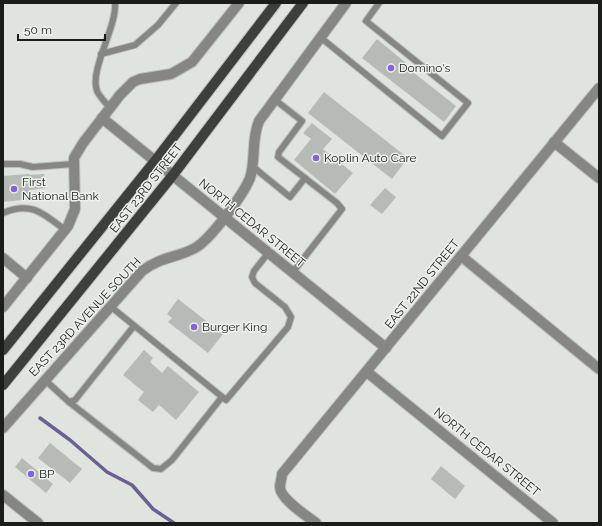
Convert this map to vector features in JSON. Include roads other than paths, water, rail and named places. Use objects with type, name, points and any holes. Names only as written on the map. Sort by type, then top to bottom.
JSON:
[{"type":"main road","name":"EAST 23RD STREET","points":[[3,350],[155,161],[276,3]]},
{"type":"main road","name":"EAST 23RD STREET","points":[[3,385],[173,175],[303,3]]},
{"type":"street","points":[[4,305],[65,230],[74,209],[73,164],[79,148],[102,118],[133,82],[140,79],[178,72],[192,62],[239,3]]},
{"type":"street","name":"EAST 23RD AVENUE SOUTH","points":[[3,428],[142,271],[160,260],[195,248],[210,235],[225,217],[250,178],[255,129],[274,99],[346,3]]},
{"type":"street","name":"EAST 22ND STREET","points":[[316,523],[287,499],[280,487],[282,474],[599,88]]},
{"type":"street","name":"NORTH CEDAR STREET","points":[[102,118],[386,348]]},
{"type":"street","points":[[554,142],[599,178]]},
{"type":"street","points":[[460,256],[599,369]]},
{"type":"street","points":[[3,258],[27,278]]},
{"type":"street","name":"NORTH CEDAR STREET","points":[[367,372],[553,523]]},
{"type":"street","points":[[3,495],[38,523]]},
{"type":"lane","points":[[110,108],[96,90],[96,76],[101,54],[116,11],[115,3]]},
{"type":"lane","points":[[101,54],[135,44],[158,25],[176,3]]},
{"type":"lane","points":[[320,37],[442,136],[468,103],[366,21],[379,3]]},
{"type":"lane","points":[[274,99],[302,121],[279,152],[278,157],[342,209],[293,272]]},
{"type":"lane","points":[[3,164],[20,164],[37,168],[73,164]]},
{"type":"lane","points":[[252,166],[290,197],[305,178]]},
{"type":"lane","points":[[3,213],[14,209],[32,208],[44,214],[65,230]]},
{"type":"lane","points":[[110,306],[226,400],[288,327],[290,317],[285,307],[255,282],[252,277],[254,271],[269,252]]},
{"type":"lane","points":[[69,402],[75,400],[134,326]]},
{"type":"lane","points":[[45,380],[69,402],[153,468],[161,469],[172,460],[222,397]]},
{"type":"waterway","points":[[40,418],[70,440],[107,472],[132,485],[153,509],[174,523]]},
{"type":"place","name":"Domino's","points":[[391,68]]},
{"type":"place","name":"Koplin Auto Care","points":[[316,158]]},
{"type":"place","name":"First National Bank","points":[[14,189]]},
{"type":"place","name":"Burger King","points":[[194,327]]},
{"type":"place","name":"BP","points":[[31,474]]}]
